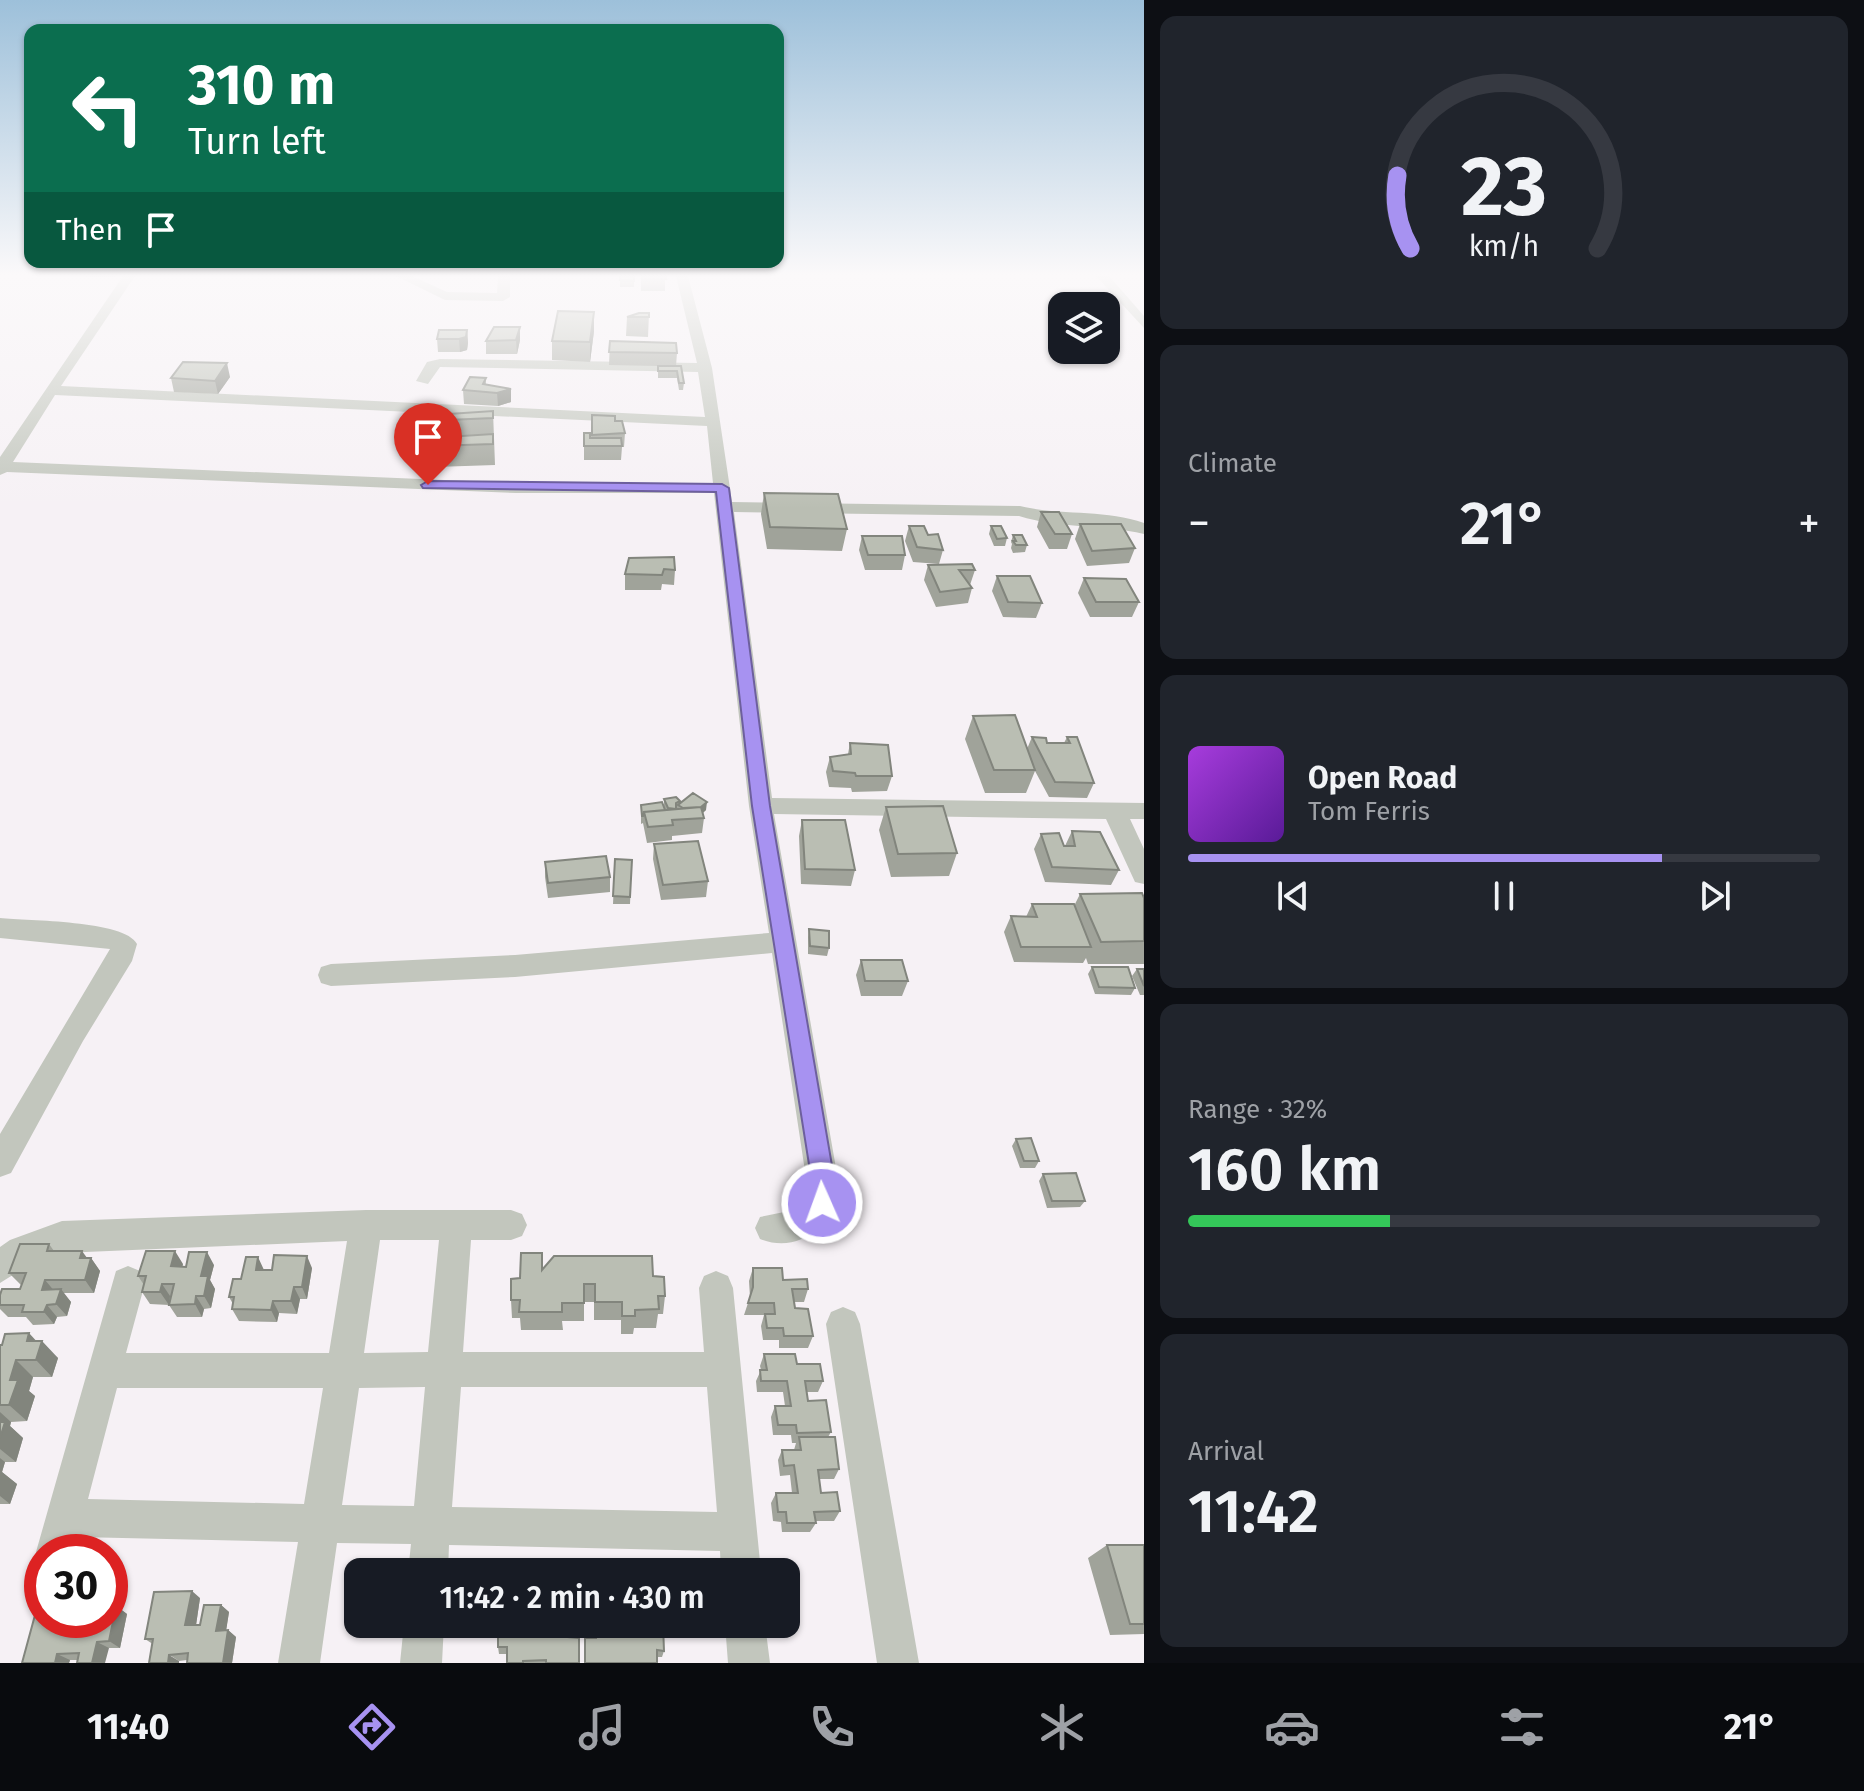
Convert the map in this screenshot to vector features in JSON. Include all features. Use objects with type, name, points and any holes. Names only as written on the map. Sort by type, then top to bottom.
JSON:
[{"type":"street","points":[[1,469],[76,354]]},
{"type":"street","points":[[701,354],[714,422],[761,806],[824,1191],[822,1203],[806,1222],[796,1227],[771,1228]]},
{"type":"street","points":[[423,381],[432,365],[440,363],[705,368]]},
{"type":"street","points":[[51,390],[714,422]]},
{"type":"street","points":[[1,469],[1020,511],[1043,518],[1124,522],[1144,529]]},
{"type":"street","points":[[761,806],[1144,811]]},
{"type":"street","points":[[1114,811],[1144,875]]},
{"type":"street","points":[[0,928],[115,939],[124,944],[123,954],[73,1033],[0,1163]]},
{"type":"street","points":[[331,975],[515,966],[783,942]]},
{"type":"street","points":[[299,1663],[366,1225]]},
{"type":"street","points":[[0,1267],[22,1251],[62,1237],[366,1225],[511,1225]]},
{"type":"street","points":[[429,1558],[456,1225]]},
{"type":"street","points":[[60,1534],[128,1283]]},
{"type":"street","points":[[716,1288],[740,1558]]},
{"type":"street","points":[[843,1324],[898,1663]]},
{"type":"street","points":[[104,1371],[723,1369]]},
{"type":"street","points":[[82,1534],[321,1523],[737,1532]]},
{"type":"street","points":[[421,1663],[423,1638]]},
{"type":"street","points":[[746,1638],[749,1663]]},
{"type":"building","points":[[183,362],[227,363],[215,381],[171,378]]},
{"type":"building","points":[[658,366],[681,366],[684,383],[679,383],[677,371],[658,371]]},
{"type":"building","points":[[470,377],[486,378],[483,384],[511,389],[497,393],[463,390]]},
{"type":"building","points":[[493,411],[493,418],[448,420],[447,437],[493,434],[493,444],[433,446],[434,415]]},
{"type":"building","points":[[592,415],[615,416],[615,421],[622,421],[625,433],[592,435]]},
{"type":"building","points":[[584,433],[590,433],[590,438],[621,438],[622,446],[584,446]]},
{"type":"building","points":[[764,493],[838,494],[847,529],[770,527]]},
{"type":"building","points":[[1041,512],[1059,512],[1072,534],[1055,534]]},
{"type":"building","points":[[1080,524],[1121,524],[1135,548],[1092,551]]},
{"type":"building","points":[[909,526],[924,526],[928,535],[938,534],[943,550],[917,547]]},
{"type":"building","points":[[991,526],[1001,526],[1007,538],[997,539]]},
{"type":"building","points":[[1013,535],[1022,535],[1027,545],[1016,545]]},
{"type":"building","points":[[862,536],[902,536],[905,555],[868,555]]},
{"type":"building","points":[[674,557],[675,570],[664,569],[662,575],[625,574],[629,558]]},
{"type":"building","points":[[972,564],[975,570],[959,570],[972,588],[940,592],[928,565]]},
{"type":"building","points":[[997,576],[1030,576],[1042,603],[1008,602]]},
{"type":"building","points":[[1084,578],[1126,579],[1139,602],[1096,602]]},
{"type":"building","points":[[1015,715],[1035,770],[994,770],[973,716]]},
{"type":"building","points":[[1032,737],[1046,738],[1047,743],[1070,743],[1067,737],[1077,737],[1094,783],[1055,782]]},
{"type":"building","points":[[850,743],[888,745],[892,776],[856,776],[855,773],[833,771],[830,757],[851,754]]},
{"type":"building","points":[[693,793],[707,802],[701,807],[683,808],[678,805]]},
{"type":"building","points":[[676,797],[680,801],[676,803],[676,809],[668,808],[664,799]]},
{"type":"building","points":[[662,802],[665,810],[644,812],[642,816],[641,805]]},
{"type":"building","points":[[943,806],[957,853],[898,854],[886,807]]},
{"type":"building","points":[[701,807],[704,818],[672,820],[673,825],[648,827],[644,812]]},
{"type":"building","points":[[802,820],[845,820],[855,870],[805,869]]},
{"type":"building","points":[[1072,831],[1100,832],[1119,870],[1052,867],[1041,834],[1059,833],[1064,846],[1075,846]]},
{"type":"building","points":[[698,841],[708,881],[663,885],[654,844]]},
{"type":"building","points":[[606,856],[610,877],[548,883],[545,862]]},
{"type":"building","points":[[615,859],[632,860],[630,897],[613,896]]},
{"type":"building","points":[[1142,893],[1144,941],[1101,942],[1080,894]]},
{"type":"building","points":[[1032,904],[1074,904],[1091,947],[1021,947],[1011,916],[1037,917]]},
{"type":"building","points":[[809,929],[829,931],[829,948],[810,946]]},
{"type":"building","points":[[861,960],[902,960],[908,981],[865,981]]},
{"type":"building","points":[[1092,967],[1128,967],[1135,988],[1099,987]]},
{"type":"building","points":[[1137,969],[1144,969],[1144,986]]},
{"type":"building","points":[[1031,1138],[1039,1161],[1024,1161],[1016,1139]]},
{"type":"building","points":[[1076,1173],[1085,1201],[1052,1201],[1043,1174]]},
{"type":"building","points":[[20,1244],[49,1244],[47,1251],[82,1251],[80,1258],[91,1258],[85,1280],[45,1280],[42,1290],[61,1289],[56,1304],[47,1305],[44,1312],[22,1312],[24,1305],[0,1305],[2,1289],[20,1289],[26,1273],[9,1273]]},
{"type":"building","points":[[146,1251],[175,1251],[171,1266],[186,1267],[189,1252],[207,1252],[201,1276],[208,1276],[204,1296],[196,1296],[195,1304],[169,1305],[174,1284],[162,1284],[160,1292],[142,1292],[146,1276],[138,1276]]},
{"type":"building","points":[[521,1253],[542,1253],[542,1270],[554,1256],[652,1256],[653,1276],[664,1277],[665,1296],[658,1296],[659,1309],[635,1310],[635,1316],[622,1316],[622,1302],[595,1302],[595,1284],[584,1284],[584,1303],[562,1303],[562,1312],[519,1312],[520,1300],[511,1300],[511,1279],[520,1278]]},
{"type":"building","points":[[274,1255],[307,1256],[302,1287],[294,1287],[291,1301],[273,1301],[271,1310],[232,1309],[234,1297],[229,1297],[233,1279],[241,1279],[246,1257],[258,1257],[256,1270],[272,1270]]},
{"type":"building","points":[[753,1268],[782,1268],[783,1280],[807,1279],[808,1289],[792,1289],[795,1308],[808,1309],[813,1336],[784,1336],[783,1328],[767,1328],[765,1314],[775,1314],[774,1303],[748,1303],[753,1287]]},
{"type":"building","points":[[29,1333],[27,1341],[42,1341],[36,1360],[16,1360],[10,1380],[18,1380],[9,1405],[0,1405],[0,1345],[5,1334]]},
{"type":"building","points":[[764,1354],[795,1354],[797,1364],[820,1364],[823,1381],[805,1381],[808,1401],[826,1400],[831,1432],[797,1433],[796,1425],[778,1425],[775,1406],[791,1406],[787,1381],[761,1381],[760,1370],[767,1370]]},
{"type":"building","points":[[799,1437],[835,1437],[839,1469],[818,1470],[821,1493],[837,1492],[840,1511],[814,1512],[816,1523],[787,1523],[786,1512],[778,1512],[776,1493],[798,1493],[794,1465],[784,1466],[782,1450],[801,1450]]},
{"type":"building","points":[[1107,1545],[1144,1545],[1144,1624],[1130,1624]]},
{"type":"building","points":[[192,1591],[185,1625],[200,1625],[204,1605],[221,1605],[216,1631],[228,1630],[223,1663],[187,1663],[188,1653],[169,1655],[168,1663],[149,1663],[153,1639],[145,1639],[154,1592]]},
{"type":"building","points":[[29,1638],[110,1638],[109,1641],[97,1642],[92,1663],[77,1663],[79,1653],[57,1654],[55,1663],[22,1663]]},
{"type":"building","points":[[498,1638],[579,1638],[579,1663],[546,1663],[546,1660],[507,1663],[507,1647],[498,1647]]},
{"type":"building","points":[[585,1638],[664,1638],[664,1651],[657,1650],[657,1663],[585,1663]]},
{"type":"route","points":[[428,485],[722,488],[761,806],[822,1177],[822,1203]]}]
